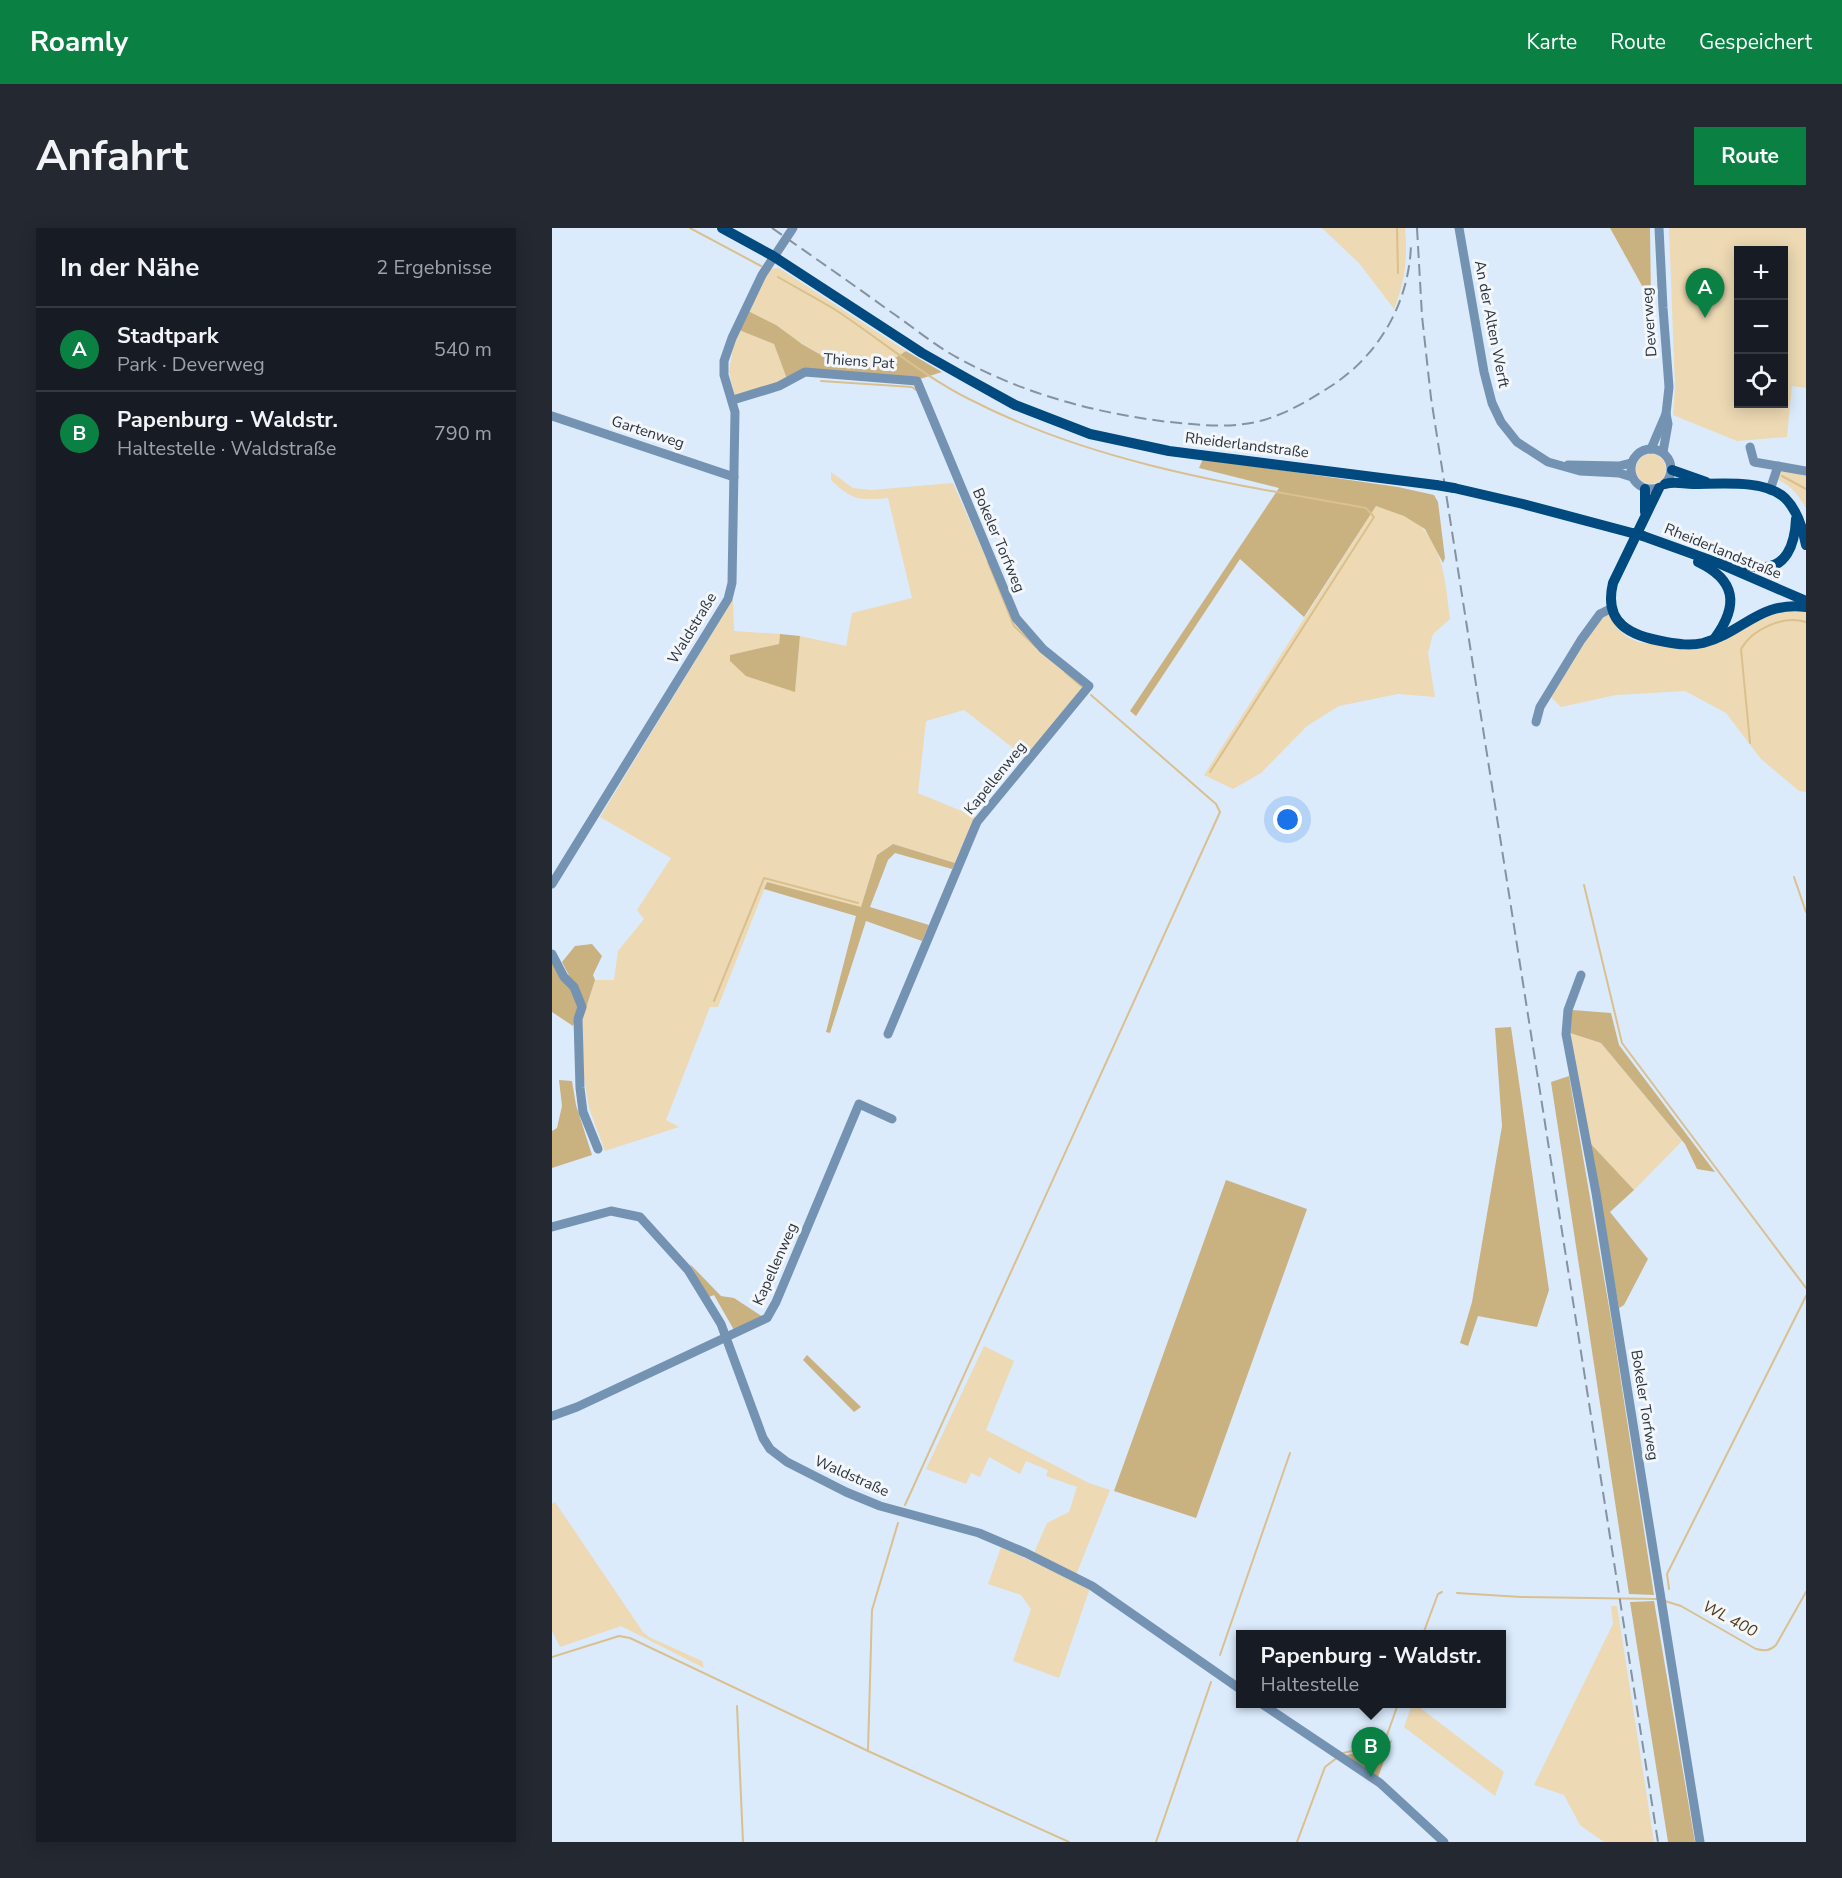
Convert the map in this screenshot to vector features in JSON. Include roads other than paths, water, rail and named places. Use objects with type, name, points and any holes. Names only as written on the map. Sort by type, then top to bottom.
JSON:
[{"type":"main road","name":"Rheiderlandstraße","points":[[722,228],[773,256],[922,353],[968,380],[1015,405],[1090,434],[1169,451],[1436,486],[1523,504],[1637,534],[1718,563],[1806,601]]},
{"type":"main road","points":[[1672,470],[1706,482]]},
{"type":"main road","points":[[1806,545],[1803,529],[1786,499],[1770,490],[1738,484],[1672,482],[1662,486],[1613,583],[1610,595],[1612,608],[1628,631],[1646,639],[1686,645],[1695,645],[1714,639],[1760,613],[1776,607],[1806,607]]},
{"type":"main road","points":[[1644,519],[1645,489]]},
{"type":"main road","points":[[1718,563],[1731,561],[1760,568],[1773,566],[1781,561],[1793,545],[1796,515]]},
{"type":"main road","points":[[1681,550],[1689,558],[1718,574],[1729,591],[1731,606],[1728,617],[1714,639]]},
{"type":"street","name":"Waldstraße","points":[[552,884],[728,599],[732,583],[735,412],[724,375],[724,361],[726,351],[762,274],[793,228]]},
{"type":"street","name":"An der Alten Werft","points":[[1459,228],[1484,372],[1492,403],[1501,422],[1517,442],[1538,457],[1580,471],[1619,473],[1632,477]]},
{"type":"street","name":"Deverweg","points":[[1651,448],[1666,414],[1669,387],[1659,228]]},
{"type":"street","name":"Thiens Pat","points":[[733,400],[779,386],[805,372],[916,381]]},
{"type":"street","name":"Bokeler Torfweg","points":[[916,381],[1016,618],[1043,649],[1089,686]]},
{"type":"street","name":"Deverweg","points":[[1663,452],[1668,424],[1666,414]]},
{"type":"street","name":"Gartenweg","points":[[552,416],[734,477]]},
{"type":"street","points":[[1750,447],[1754,462],[1806,471]]},
{"type":"street","points":[[1651,448],[1663,452],[1671,463],[1672,470],[1662,486],[1645,489],[1632,477],[1631,463],[1639,452],[1651,448]]},
{"type":"street","name":"An der Alten Werft","points":[[1559,465],[1619,466],[1631,463]]},
{"type":"street","points":[[1770,490],[1778,466]]},
{"type":"street","points":[[1536,722],[1540,707],[1581,640],[1600,614],[1612,608]]},
{"type":"street","name":"Kapellenweg","points":[[888,1034],[977,822],[1089,686]]},
{"type":"street","points":[[552,954],[564,977],[574,987],[582,1007],[578,1019],[581,1096],[583,1112],[598,1149]]},
{"type":"street","name":"Bokeler Torfweg","points":[[1581,975],[1568,1010],[1566,1034],[1596,1194],[1700,1842]]},
{"type":"street","name":"Kapellenweg","points":[[552,1416],[577,1407],[767,1318],[776,1302],[859,1104],[892,1119]]},
{"type":"street","name":"Waldstraße","points":[[552,1227],[611,1211],[640,1217],[688,1270],[721,1324],[763,1438],[770,1449],[787,1462],[846,1492],[880,1506],[979,1533],[1064,1572],[1092,1586],[1236,1686]]},
{"type":"street","points":[[1268,1708],[1380,1783],[1444,1842]]},
{"type":"waterway","points":[[690,228],[761,266]]},
{"type":"waterway","points":[[1397,228],[1398,273]]},
{"type":"waterway","points":[[778,277],[851,320],[917,368],[951,389],[1016,421],[1064,440],[1114,455],[1214,480],[1366,508],[1374,517],[1210,772]]},
{"type":"waterway","points":[[821,381],[912,387],[916,390]]},
{"type":"waterway","points":[[1782,476],[1806,489]]},
{"type":"waterway","points":[[988,562],[1014,626],[1036,647]]},
{"type":"waterway","points":[[1750,743],[1741,649],[1753,635],[1769,625],[1788,620],[1806,622]]},
{"type":"waterway","points":[[1065,672],[1081,686]]},
{"type":"waterway","points":[[905,1505],[1220,812],[1216,804],[1091,695]]},
{"type":"waterway","points":[[1794,877],[1806,912]]},
{"type":"waterway","points":[[714,1001],[764,878],[858,903]]},
{"type":"waterway","points":[[1584,885],[1622,1043],[1806,1288]]},
{"type":"waterway","points":[[1669,1589],[1667,1574],[1806,1296]]},
{"type":"waterway","points":[[1220,1655],[1290,1453]]},
{"type":"waterway","points":[[868,1750],[872,1610],[898,1523]]},
{"type":"waterway","points":[[1424,1630],[1438,1594],[1442,1592]]},
{"type":"waterway","name":"WL 400","points":[[1665,1601],[1681,1606],[1756,1649],[1765,1650],[1776,1645],[1806,1592]]},
{"type":"waterway","points":[[1457,1593],[1521,1597],[1657,1599]]},
{"type":"waterway","points":[[552,1657],[619,1636],[630,1638],[868,1751],[1069,1842]]},
{"type":"waterway","points":[[1156,1842],[1211,1682]]},
{"type":"waterway","points":[[737,1706],[743,1842]]},
{"type":"waterway","points":[[1343,1753],[1380,1745],[1386,1738],[1397,1708]]},
{"type":"waterway","points":[[1297,1842],[1325,1767],[1338,1757]]},
{"type":"railway","points":[[772,228],[940,347],[983,371],[1034,392],[1087,407],[1141,418],[1216,426],[1252,423],[1281,414],[1328,388],[1362,361],[1388,327],[1397,308],[1409,267],[1411,245]]},
{"type":"railway","points":[[1417,228],[1422,316],[1431,398],[1658,1842]]},
{"type":"place","name":"Stadtpark","points":[[1705,318]]},
{"type":"place","name":"Papenburg - Waldstr.","points":[[1371,1777]]}]
